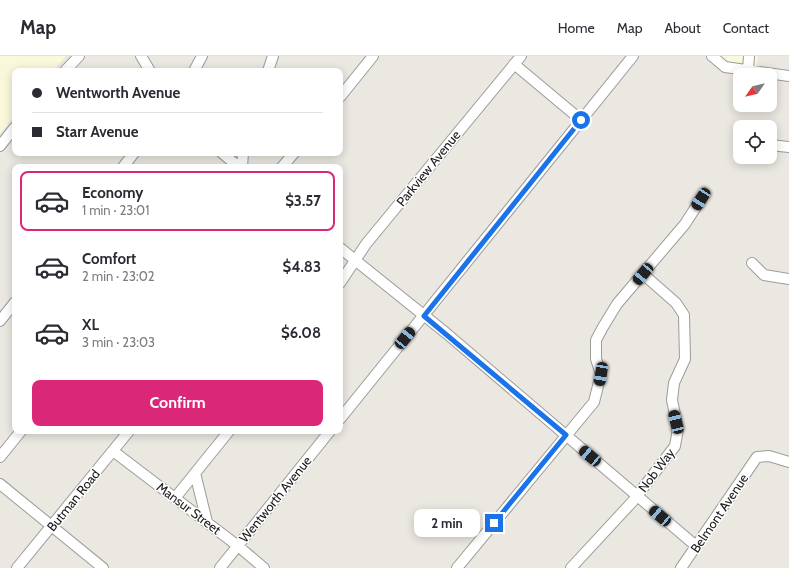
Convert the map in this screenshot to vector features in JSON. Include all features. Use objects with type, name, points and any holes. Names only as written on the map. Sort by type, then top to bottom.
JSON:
[{"type":"street","points":[[68,68],[79,56]]},
{"type":"street","points":[[141,56],[148,68]]},
{"type":"street","points":[[196,68],[202,56]]},
{"type":"street","points":[[269,68],[272,56]]},
{"type":"street","points":[[343,93],[373,56]]},
{"type":"street","points":[[343,415],[633,56]]},
{"type":"street","points":[[712,56],[725,67],[733,68]]},
{"type":"street","points":[[748,68],[749,56]]},
{"type":"street","points":[[517,60],[581,120]]},
{"type":"street","name":"Parkview Avenue","points":[[343,278],[366,244],[517,60]]},
{"type":"street","points":[[777,74],[789,76]]},
{"type":"street","points":[[0,146],[12,131]]},
{"type":"street","points":[[777,146],[789,147]]},
{"type":"street","points":[[125,164],[132,156]]},
{"type":"street","points":[[226,156],[237,164]]},
{"type":"street","points":[[285,164],[291,156]]},
{"type":"street","points":[[457,568],[594,402],[601,374],[596,359],[596,340],[617,304],[685,224],[701,199]]},
{"type":"street","points":[[343,250],[424,316],[696,546]]},
{"type":"street","points":[[752,263],[764,275],[789,279]]},
{"type":"street","name":"Nob Way","points":[[571,568],[637,496],[675,446],[678,429],[672,400],[674,383],[685,360],[684,315],[676,303],[643,274]]},
{"type":"street","points":[[0,321],[12,306]]},
{"type":"street","points":[[0,457],[19,434]]},
{"type":"street","name":"Butman Road","points":[[17,568],[127,434]]},
{"type":"street","points":[[175,498],[226,434]]},
{"type":"street","name":"Wentworth Avenue","points":[[220,568],[328,434]]},
{"type":"street","name":"Mansur Street","points":[[113,451],[238,546],[264,568]]},
{"type":"street","name":"Belmont Avenue","points":[[681,568],[757,457],[769,456],[789,462]]},
{"type":"street","points":[[194,473],[207,522]]},
{"type":"street","points":[[0,484],[104,568]]},
{"type":"shaded area","points":[[0,56],[66,56],[56,68],[12,68],[12,119],[0,134]]},
{"type":"shaded area","points":[[720,56],[758,56],[756,66],[728,62]]},
{"type":"route","points":[[494,523],[566,435],[424,316],[581,120]]}]
